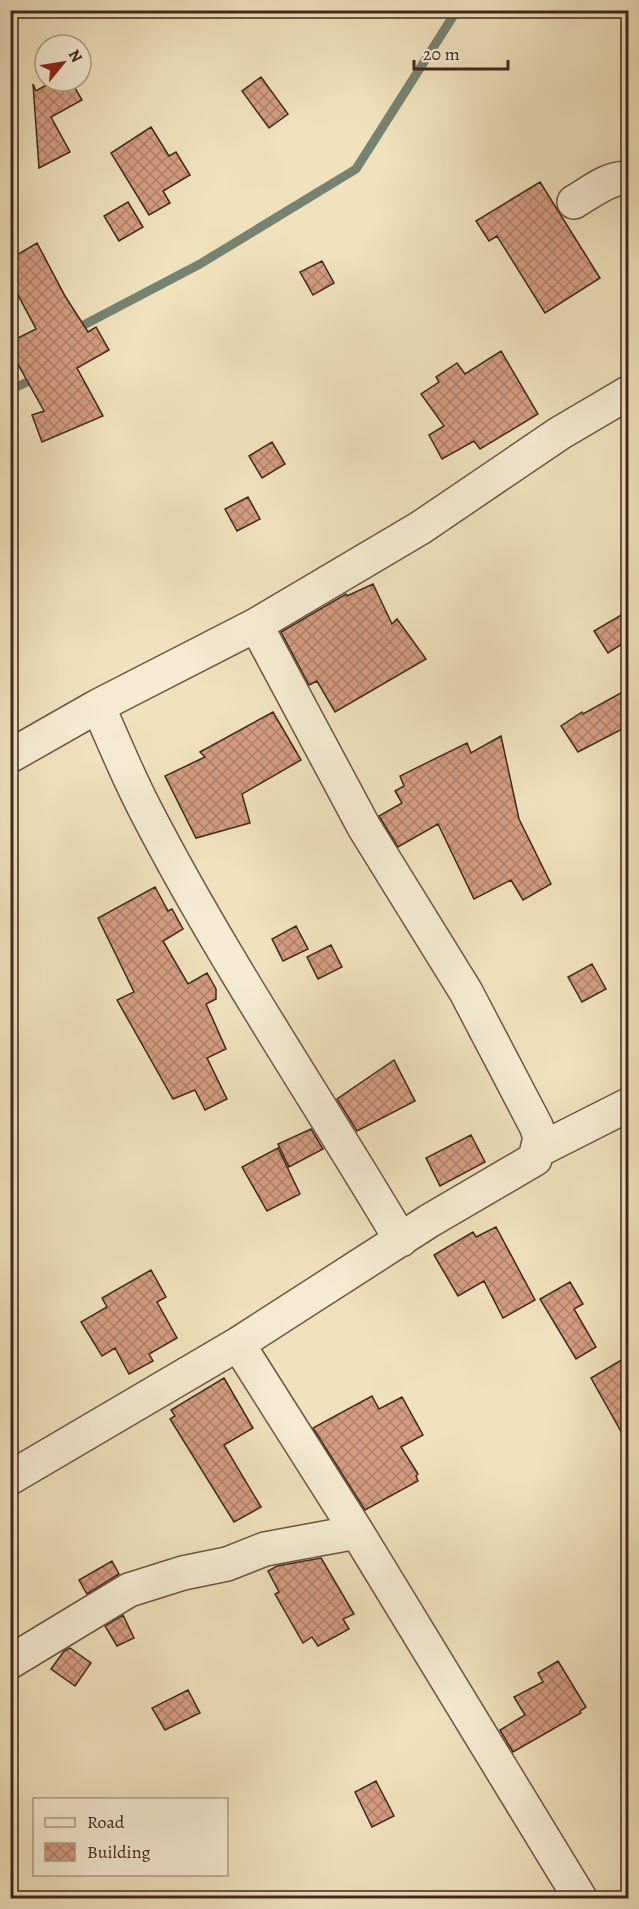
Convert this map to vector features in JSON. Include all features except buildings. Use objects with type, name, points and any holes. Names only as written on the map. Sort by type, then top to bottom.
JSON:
[{"type":"street","points":[[574,202],[622,178],[628,179]]},
{"type":"street","points":[[10,756],[98,706],[256,626],[420,528],[560,433],[628,393]]},
{"type":"street","points":[[10,1478],[238,1344],[429,1221],[536,1159],[539,1150],[540,1137],[536,1126],[466,992],[364,827],[256,626]]},
{"type":"street","points":[[98,706],[147,813],[241,979],[401,1240]]},
{"type":"street","points":[[539,1150],[628,1105]]},
{"type":"street","points":[[238,1344],[357,1532],[580,1899]]},
{"type":"street","points":[[10,1662],[129,1590],[183,1573],[227,1564],[265,1549],[357,1532]]},
{"type":"waterway","points":[[75,332],[78,328],[200,264],[356,169],[457,10]]},
{"type":"waterway","points":[[10,390],[38,377]]}]
